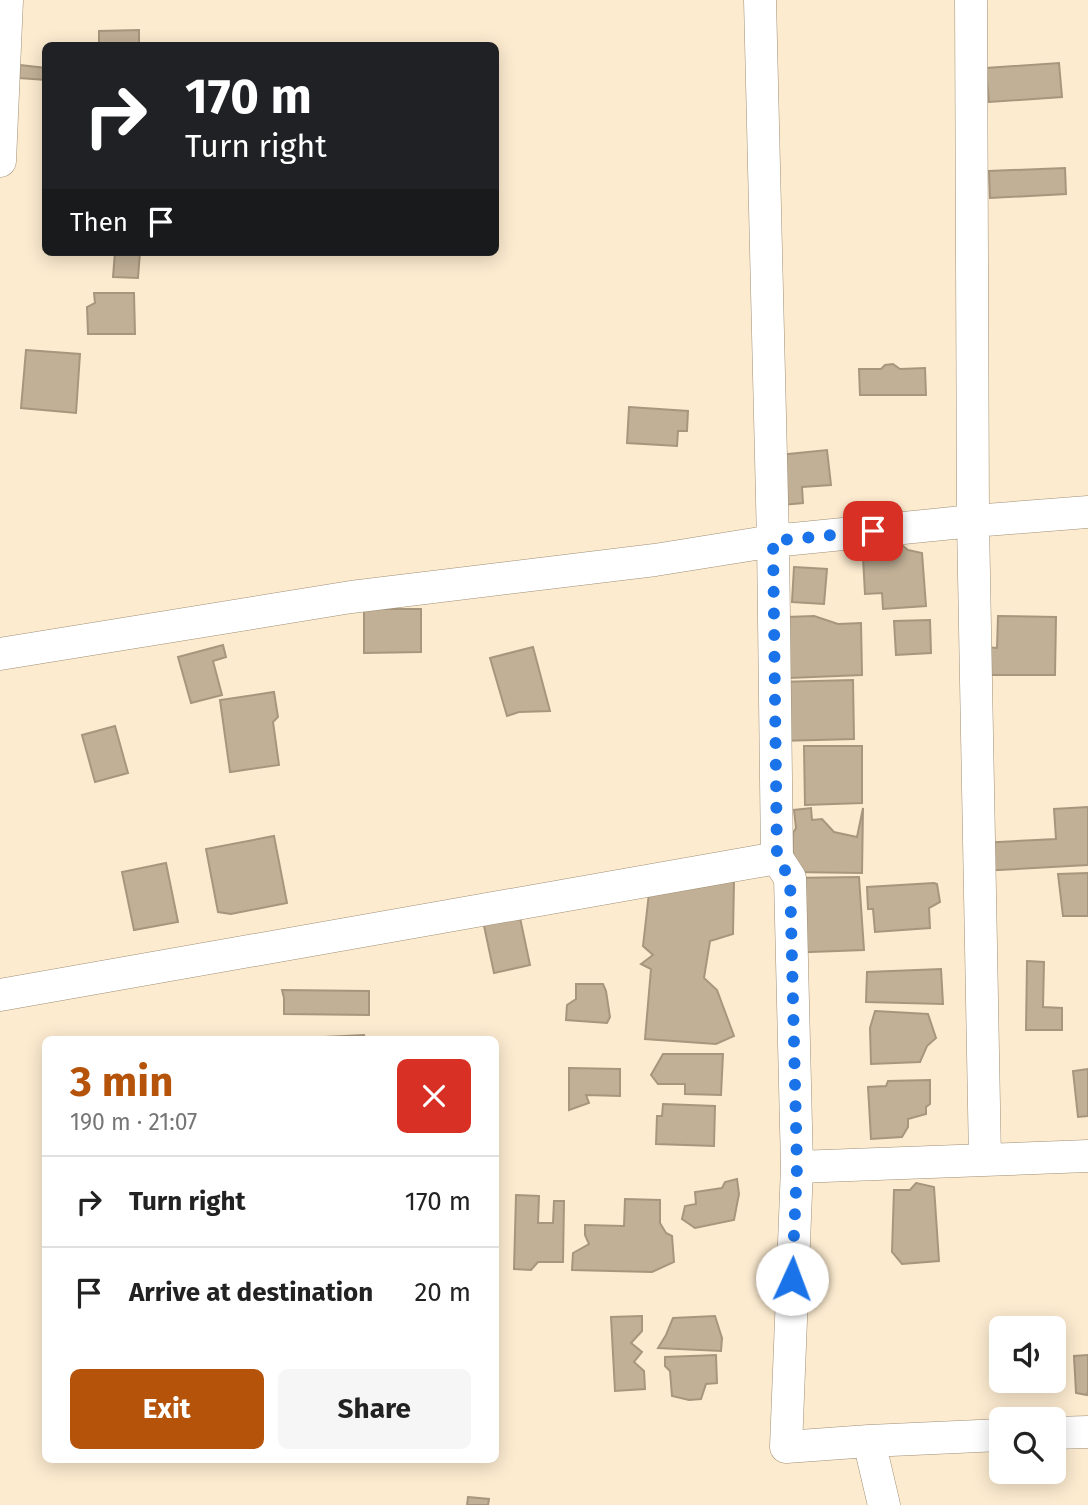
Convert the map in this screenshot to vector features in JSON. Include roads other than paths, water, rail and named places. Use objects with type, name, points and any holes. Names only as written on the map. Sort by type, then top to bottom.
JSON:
[{"type":"street","points":[[0,161],[3,43],[7,0]]},
{"type":"street","points":[[761,0],[777,858],[790,878],[797,1167],[786,1447],[989,1436]]},
{"type":"street","points":[[971,0],[973,521],[985,1159]]},
{"type":"street","points":[[0,654],[351,597],[655,559],[773,541],[1088,512]]},
{"type":"street","points":[[0,995],[777,858]]},
{"type":"street","points":[[797,1167],[1088,1156]]},
{"type":"street","points":[[1066,1433],[1088,1432]]},
{"type":"street","points":[[869,1441],[884,1505]]}]
